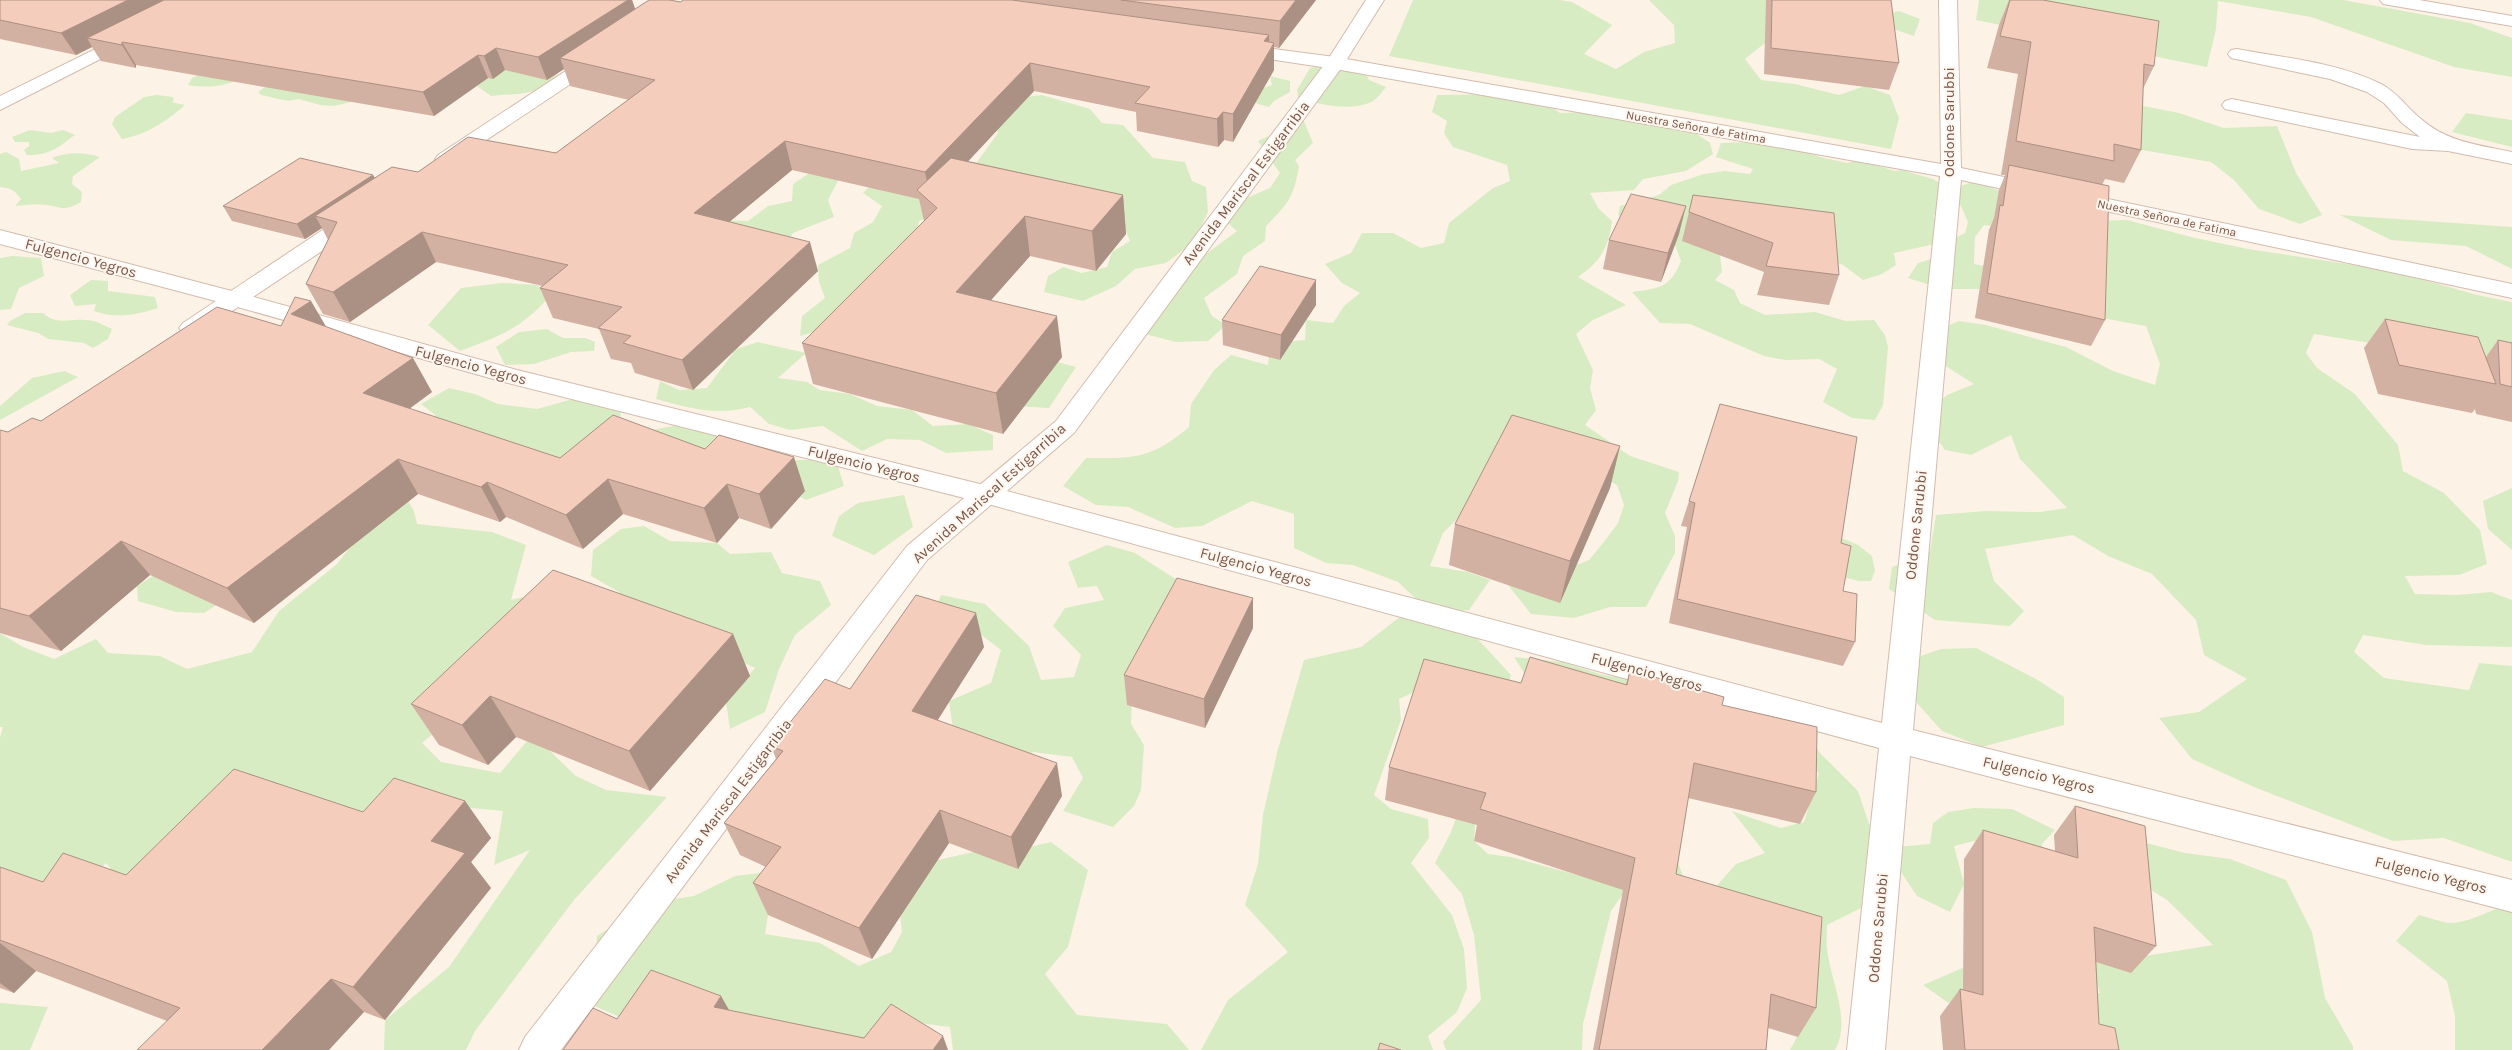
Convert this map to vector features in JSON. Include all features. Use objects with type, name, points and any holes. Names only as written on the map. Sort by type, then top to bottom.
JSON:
[{"type":"street","name":"Avenida Mariscal Estigarribia","points":[[538,1050],[917,553],[988,495],[1065,427],[1335,63],[1375,0]]},
{"type":"street","name":"Oddone Sarubbi","points":[[1866,1050],[1951,172],[1948,0]]},
{"type":"street","points":[[2389,0],[2512,21]]},
{"type":"street","points":[[0,104],[150,27]]},
{"type":"street","points":[[432,168],[620,44]]},
{"type":"street","name":"Nuestra Señora de Fatima","points":[[1217,47],[1335,63],[1951,172],[2512,292]]},
{"type":"street","points":[[2237,54],[2340,76],[2372,88],[2390,98],[2403,114],[2422,131],[2448,145]]},
{"type":"street","points":[[2232,105],[2412,143],[2448,145],[2512,158]]},
{"type":"street","points":[[170,342],[374,206]]},
{"type":"street","name":"Fulgencio Yegros","points":[[0,236],[235,299],[513,377],[988,495],[1896,738],[2512,896]]},
{"type":"green space","points":[[1413,0],[1560,0],[1572,2],[1612,25],[1584,54],[1616,69],[1644,52],[1675,43],[1674,25],[1649,0],[1787,0],[1772,20],[1765,43],[1745,59],[1761,80],[1795,84],[1839,95],[1865,86],[1890,95],[1899,118],[1891,149],[1389,56]]},
{"type":"green space","points":[[1979,0],[2343,0],[2470,23],[2512,38],[2512,77],[2454,67],[2311,17],[2218,1],[2216,29],[2207,67],[1976,20]]},
{"type":"green space","points":[[1899,11],[1920,19],[1914,36],[1866,20]]},
{"type":"green space","points":[[1335,63],[1364,68],[1369,80],[1386,87],[1372,102],[1352,107],[1324,105],[1298,97],[1297,90],[1310,68]]},
{"type":"green space","points":[[512,66],[558,67],[557,78],[533,91],[518,94],[491,96],[477,86],[484,80]]},
{"type":"green space","points":[[209,69],[238,80],[213,86],[188,85],[192,78]]},
{"type":"green space","points":[[1270,76],[1290,81],[1290,92],[1274,101],[1269,107],[1255,103],[1254,91],[1272,85]]},
{"type":"green space","points":[[292,82],[365,99],[334,106],[320,105],[299,99],[288,101],[261,95],[258,92],[265,87]]},
{"type":"green space","points":[[1510,94],[1541,99],[1560,113],[1592,112],[1682,124],[1710,143],[1713,154],[1686,171],[1643,179],[1634,190],[1590,193],[1599,209],[1612,221],[1611,230],[1606,246],[1598,260],[1578,277],[1626,305],[1593,320],[1576,334],[1593,370],[1590,388],[1596,410],[1585,425],[1630,456],[1679,472],[1678,481],[1665,513],[1675,536],[1675,553],[1646,607],[1610,607],[1574,618],[1531,614],[1508,585],[1526,571],[1564,570],[1589,560],[1603,543],[1618,523],[1624,505],[1617,485],[1597,473],[1459,517],[1443,533],[1430,566],[1468,572],[1490,580],[1469,610],[1435,614],[1463,623],[1511,675],[1476,804],[1474,841],[1488,854],[1511,857],[1577,875],[1641,845],[1679,865],[1689,893],[1623,894],[1611,911],[1583,1024],[1582,1050],[1446,1050],[1443,1042],[1481,1000],[1474,935],[1462,894],[1435,863],[1451,832],[1468,784],[1429,685],[1399,699],[1401,720],[1374,795],[1391,809],[1428,819],[1429,838],[1411,863],[1452,915],[1464,949],[1467,988],[1457,1012],[1428,1036],[1433,1050],[1201,1050],[1228,1000],[1288,952],[1245,905],[1258,864],[1263,815],[1278,749],[1304,660],[1361,647],[1410,609],[1432,614],[1398,582],[1353,565],[1326,563],[1294,548],[1294,514],[1252,501],[1202,526],[1175,528],[1128,507],[1096,505],[1063,486],[1086,458],[1117,458],[1141,455],[1163,446],[1175,438],[1189,427],[1191,404],[1214,370],[1231,355],[1268,365],[1270,343],[1305,340],[1306,320],[1333,323],[1344,306],[1360,293],[1342,283],[1325,264],[1351,253],[1362,233],[1393,233],[1421,248],[1444,243],[1449,223],[1493,188],[1510,181],[1507,165],[1453,147],[1444,133],[1447,121],[1432,112],[1437,95]]},
{"type":"green space","points":[[157,95],[173,97],[174,101],[171,102],[185,105],[156,126],[122,139],[112,124],[115,117],[144,97]]},
{"type":"green space","points":[[1042,95],[1090,109],[1102,123],[1123,125],[1153,158],[1185,162],[1192,181],[1206,187],[1208,212],[1190,245],[1166,263],[1135,269],[1116,286],[1083,301],[1044,292],[1048,276],[1063,267],[1082,273],[1107,267],[1112,252],[1130,241],[1123,224],[941,213],[919,221],[917,238],[895,248],[891,263],[859,295],[831,314],[830,328],[800,336],[802,316],[825,298],[819,282],[818,265],[850,248],[854,233],[873,222],[882,206],[863,193],[869,187],[974,166],[998,133],[992,110],[1013,98]]},
{"type":"green space","points":[[2107,99],[2179,113],[2224,128],[2277,126],[2296,173],[2322,215],[2300,224],[2259,209],[2234,180],[2211,162],[2142,150],[2107,129]]},
{"type":"green space","points":[[2466,113],[2512,120],[2512,147],[2452,132]]},
{"type":"green space","points":[[1303,119],[1313,143],[1295,160],[1299,166],[1295,185],[1289,199],[1280,212],[1266,226],[1265,241],[1243,256],[1237,274],[1204,298],[1212,316],[1226,325],[1208,341],[1176,342],[1145,334],[1194,263],[1237,231],[1224,220],[1237,202],[1270,188],[1280,173],[1258,141]]},
{"type":"green space","points":[[30,130],[51,133],[63,130],[75,135],[48,152],[27,155],[24,150],[29,146],[29,142],[15,142],[12,137]]},
{"type":"green space","points":[[1752,142],[1802,151],[1847,163],[1859,160],[1895,171],[1902,170],[1933,179],[1949,189],[1974,182],[2021,198],[2003,227],[1984,225],[1975,237],[1974,264],[2093,286],[2107,281],[2104,263],[2086,221],[2127,220],[2191,237],[2248,249],[2367,267],[2512,302],[2512,371],[2389,346],[2314,334],[2306,353],[2317,368],[2355,394],[2398,445],[2403,471],[2444,493],[2480,530],[2487,564],[2459,575],[2405,576],[2415,594],[2457,595],[2491,592],[2512,600],[2512,647],[2426,645],[2363,635],[2354,652],[2384,678],[2469,690],[2479,663],[2512,666],[2512,862],[2444,838],[2393,841],[2254,787],[2192,759],[2159,718],[2199,712],[2247,679],[2204,655],[2196,620],[2152,574],[2108,556],[2073,535],[1985,549],[1994,581],[2024,611],[2010,626],[1935,620],[1889,589],[1892,567],[1930,551],[1936,515],[1985,511],[2040,512],[2067,508],[2020,459],[2011,435],[1971,455],[1945,450],[1929,428],[1931,410],[1947,395],[1974,384],[1936,360],[1938,330],[1959,321],[1986,325],[2066,347],[2113,371],[2155,385],[2160,364],[2146,326],[2085,315],[1988,289],[1942,289],[1908,278],[1918,263],[1944,255],[1945,243],[1965,233],[1968,222],[1961,206],[1950,190],[1948,206],[1933,216],[1947,227],[1935,244],[1894,253],[1896,265],[1882,274],[1863,280],[1843,265],[1826,259],[1719,247],[1722,272],[1715,280],[1734,290],[1740,303],[1765,315],[1815,312],[1846,321],[1874,320],[1885,335],[1888,347],[1883,405],[1875,420],[1852,418],[1823,402],[1837,369],[1819,359],[1785,360],[1764,356],[1690,324],[1660,323],[1632,292],[1657,288],[1668,282],[1673,277],[1681,261],[1675,245],[1618,215],[1620,206],[1659,195],[1671,185],[1704,174],[1725,171],[1750,174],[1753,169],[1716,157],[1721,143]]},
{"type":"green space","points":[[6,152],[19,159],[21,171],[59,163],[52,158],[63,155],[87,154],[100,157],[73,176],[72,184],[82,192],[81,202],[64,208],[39,204],[15,206],[21,199],[17,193],[0,187],[0,154]]},
{"type":"green space","points":[[811,172],[841,175],[828,200],[834,217],[793,233],[784,249],[714,220],[748,221],[768,206],[792,201],[793,184]]},
{"type":"green space","points":[[2340,215],[2512,227],[2512,269],[2466,246],[2391,240]]},
{"type":"green space","points":[[12,256],[41,258],[44,276],[19,288],[11,309],[0,310],[0,258]]},
{"type":"green space","points":[[91,280],[108,281],[108,291],[155,297],[158,308],[142,313],[110,315],[94,311],[96,304],[75,306],[70,295]]},
{"type":"green space","points":[[502,283],[537,285],[550,296],[519,324],[498,336],[460,351],[428,325],[461,288]]},
{"type":"green space","points":[[25,313],[43,313],[53,319],[63,321],[92,321],[112,329],[108,339],[93,348],[84,343],[48,339],[38,333],[7,325],[10,321]]},
{"type":"green space","points":[[547,329],[563,338],[585,338],[595,342],[594,351],[571,352],[534,364],[505,365],[496,347],[519,332]]},
{"type":"green space","points":[[758,342],[806,353],[778,378],[807,382],[820,390],[850,394],[877,406],[912,410],[933,426],[968,424],[993,435],[993,450],[946,453],[920,440],[887,439],[862,451],[823,426],[790,430],[769,424],[750,407],[725,411],[702,410],[656,399],[660,381],[679,390],[707,388],[736,349]]},
{"type":"green space","points":[[1028,354],[1076,367],[1049,408],[1013,406]]},
{"type":"green space","points":[[64,371],[78,377],[0,420],[0,406],[32,378]]},
{"type":"green space","points":[[449,388],[475,394],[498,404],[537,409],[591,394],[620,405],[621,426],[646,431],[678,425],[717,436],[738,456],[596,471],[443,428],[434,414],[421,404]]},
{"type":"green space","points":[[796,460],[836,460],[844,486],[806,500],[779,484],[777,475]]},
{"type":"green space","points":[[398,484],[414,511],[417,524],[492,532],[526,545],[511,600],[549,591],[452,718],[422,743],[441,762],[500,773],[527,741],[549,750],[576,776],[606,790],[667,797],[574,900],[475,1031],[466,1050],[384,1050],[385,1020],[449,967],[530,850],[494,865],[503,811],[450,806],[135,899],[106,863],[69,901],[0,900],[0,738],[3,727],[0,727],[0,633],[23,647],[54,659],[96,639],[108,653],[160,656],[187,669],[252,652],[279,611],[337,564]]},
{"type":"green space","points":[[2512,488],[2512,550],[2488,529],[2483,501]]},
{"type":"green space","points":[[904,495],[913,527],[874,555],[832,536],[839,516],[858,503]]},
{"type":"green space","points":[[644,526],[670,541],[717,543],[730,554],[771,552],[782,573],[820,581],[831,605],[795,635],[779,669],[765,712],[730,729],[726,702],[755,668],[721,652],[612,625],[619,592],[591,576],[593,550],[621,529]]},
{"type":"green space","points":[[1835,535],[1858,545],[1872,556],[1875,571],[1871,581],[1859,581],[1834,575]]},
{"type":"green space","points":[[1107,545],[1135,553],[1174,578],[1219,591],[1132,696],[1131,724],[1144,745],[1141,790],[1134,806],[1113,827],[1063,811],[1083,778],[1072,757],[1033,752],[1017,769],[955,743],[949,701],[991,683],[1001,650],[970,626],[932,618],[941,595],[985,604],[1029,646],[1041,680],[1074,677],[1081,655],[1053,626],[1065,608],[1104,600],[1097,586],[1078,588],[1068,562]]},
{"type":"green space","points":[[159,572],[232,595],[204,613],[176,612],[138,601],[137,586]]},
{"type":"green space","points":[[1976,648],[2036,679],[2064,697],[2064,725],[1982,747],[1942,731],[1900,684],[1903,662],[1941,649]]},
{"type":"green space","points":[[1514,657],[1562,662],[1600,674],[1791,711],[1820,753],[1858,791],[1870,827],[1861,908],[1827,925],[1829,960],[1841,1013],[1840,1038],[1835,1050],[1790,1050],[1811,1011],[1695,910],[1736,864],[1765,853],[1732,811],[1781,828],[1804,822],[1819,773],[1783,740],[1531,684]]},
{"type":"green space","points":[[1974,808],[2012,809],[2055,830],[2042,844],[2043,871],[2005,863],[1974,841],[1954,846],[1964,884],[1950,912],[1917,896],[1885,848],[1930,844],[1933,823],[1948,812]]},
{"type":"green space","points":[[2135,840],[2185,853],[2230,859],[2286,880],[2312,932],[2325,998],[2353,1046],[2353,1050],[2065,1050],[1960,1011],[1923,985],[1967,966],[2072,996],[2100,993],[2090,960],[2145,956],[2213,945],[2167,900],[2124,873]]},
{"type":"green space","points":[[1051,842],[1088,870],[1068,947],[1045,974],[1077,1015],[1167,1024],[1189,1050],[953,1050],[950,1027],[904,1021],[862,1050],[645,1028],[592,1005],[597,936],[648,903],[694,896],[735,876],[775,871],[765,934],[820,943],[859,966],[891,952],[902,932],[899,905],[906,881],[938,860],[973,852],[1012,851]]},
{"type":"green space","points":[[2512,904],[2512,1050],[2455,1050],[2455,1016],[2447,981],[2396,941],[2419,915],[2450,923],[2466,921]]},
{"type":"green space","points":[[0,1003],[48,1007],[30,1050],[0,1050]]},
{"type":"building","points":[[0,0],[128,0],[61,33],[0,20]]},
{"type":"building","points":[[164,0],[628,0],[538,57],[496,48],[484,56],[478,55],[423,92],[122,42],[122,45],[87,38]]},
{"type":"building","points":[[649,0],[681,2],[683,0],[1012,0],[1269,35],[1264,41],[1274,43],[1233,114],[1223,112],[1217,119],[1135,103],[1150,87],[1030,63],[925,172],[785,141],[694,213],[810,242],[682,360],[623,343],[631,336],[598,328],[622,307],[540,288],[568,265],[422,232],[333,292],[306,284],[337,222],[315,216],[392,167],[418,172],[468,137],[556,153],[655,80],[560,58]]},
{"type":"building","points":[[1121,0],[1296,0],[1280,21]]},
{"type":"building","points":[[1772,0],[1891,0],[1899,63],[1771,48]]},
{"type":"building","points":[[2010,0],[2043,0],[2159,21],[2154,66],[2144,64],[2141,150],[2114,144],[2114,161],[2016,141],[2031,42],[2000,36]]},
{"type":"building","points":[[300,158],[373,175],[297,224],[223,206]]},
{"type":"building","points":[[951,158],[1123,195],[1092,231],[1025,216],[956,292],[1057,316],[996,393],[802,343],[937,208],[917,190]]},
{"type":"building","points":[[2009,165],[2109,186],[2105,320],[1987,293],[2000,205],[2003,206]]},
{"type":"building","points":[[1631,194],[1686,206],[1668,253],[1609,240]]},
{"type":"building","points":[[1693,195],[1834,213],[1839,275],[1766,266],[1773,243],[1689,212]]},
{"type":"building","points":[[1260,266],[1316,280],[1281,335],[1222,320]]},
{"type":"building","points":[[295,297],[311,301],[291,314],[413,358],[363,393],[560,458],[613,415],[705,449],[719,435],[794,457],[759,494],[727,484],[704,508],[608,479],[566,515],[487,482],[481,487],[398,459],[227,588],[121,541],[29,616],[0,608],[0,430],[8,432],[32,418],[41,421],[217,307],[281,326]]},
{"type":"building","points":[[2385,319],[2478,337],[2496,384],[2399,365]]},
{"type":"building","points":[[2498,340],[2512,343],[2512,387],[2500,384]]},
{"type":"building","points":[[1720,404],[1857,437],[1841,543],[1851,546],[1843,591],[1857,594],[1855,642],[1677,599],[1695,503],[1689,501]]},
{"type":"building","points":[[1512,415],[1620,446],[1570,561],[1455,524]]},
{"type":"building","points":[[553,570],[733,634],[629,751],[490,696],[462,725],[411,704]]},
{"type":"building","points":[[1177,578],[1253,598],[1204,699],[1124,675]]},
{"type":"building","points":[[916,595],[976,613],[912,711],[1057,763],[1011,837],[940,810],[859,928],[753,883],[781,847],[724,823],[783,751],[771,746],[825,679],[850,689]]},
{"type":"building","points":[[1530,657],[1627,685],[1630,670],[1724,697],[1722,705],[1817,727],[1816,792],[1694,763],[1676,874],[1822,917],[1816,1008],[1771,994],[1766,1050],[1599,1050],[1635,858],[1480,809],[1486,793],[1389,767],[1424,659],[1521,683]]},
{"type":"building","points":[[234,769],[363,812],[394,778],[465,801],[431,841],[465,853],[353,987],[331,979],[262,1050],[137,1050],[180,1008],[0,940],[0,867],[43,882],[63,853],[126,875]]},
{"type":"building","points":[[2075,806],[2145,826],[2156,946],[2094,927],[2099,1024],[2115,1028],[2119,1050],[1965,1050],[1960,989],[1983,995],[1983,830],[2078,858]]},
{"type":"building","points":[[651,970],[721,996],[714,1007],[864,1038],[891,1004],[943,1036],[933,1050],[563,1050],[593,1008],[617,1019]]},
{"type":"building","points":[[1380,1043],[1401,1050],[1378,1050]]}]
